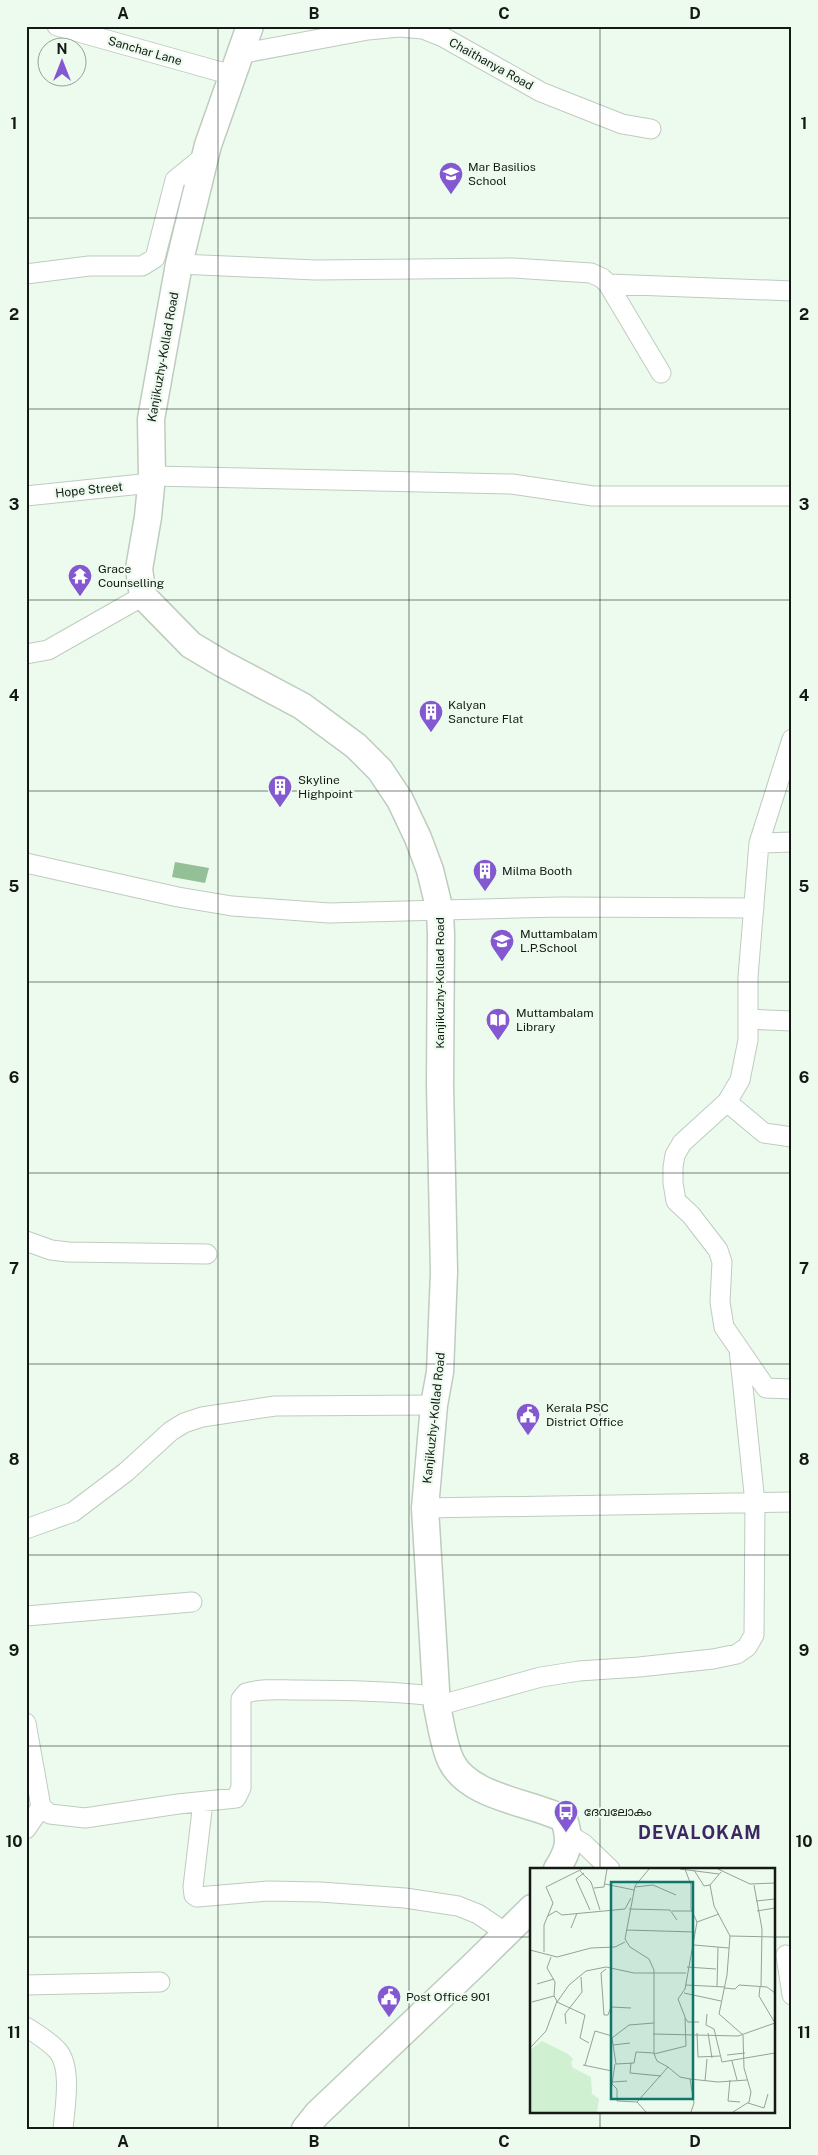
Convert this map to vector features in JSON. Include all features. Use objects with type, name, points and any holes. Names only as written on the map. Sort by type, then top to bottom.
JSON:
[{"type":"main road","name":"Kanjikuzhy-Kollad Road","points":[[250,26],[206,155],[179,264],[150,419],[152,480],[139,569],[142,596],[191,645],[222,664],[302,706],[356,746],[380,770],[400,800],[418,838],[430,870],[440,911],[440,1085],[444,1272],[440,1372],[434,1406],[425,1508],[436,1701],[442,1734],[451,1761],[460,1776],[514,1803],[548,1811],[564,1819],[569,1835]]},
{"type":"main road","points":[[558,1868],[567,1853],[569,1835]]},
{"type":"main road","points":[[305,2129],[317,2114],[530,1910]]},
{"type":"street","name":"Sanchar Lane","points":[[57,26],[236,64]]},
{"type":"street","name":"Chaithanya Road","points":[[236,64],[368,30],[399,27],[423,30],[443,37],[541,92],[622,124],[651,129]]},
{"type":"street","points":[[26,274],[89,266],[142,266],[155,258],[175,180],[206,155]]},
{"type":"street","points":[[179,264],[316,270],[467,268],[557,270],[590,273],[602,278],[608,284],[662,373]]},
{"type":"street","points":[[608,284],[792,291]]},
{"type":"street","name":"Hope Street","points":[[26,496],[152,480],[512,484],[593,496],[792,496]]},
{"type":"street","points":[[26,654],[48,650],[142,596]]},
{"type":"street","points":[[792,739],[759,843],[748,977],[748,1040],[740,1080],[727,1102],[682,1143],[675,1155],[673,1183],[676,1201],[691,1215],[718,1250],[722,1262],[720,1302],[724,1327],[766,1388],[792,1389]]},
{"type":"street","points":[[759,843],[792,842]]},
{"type":"street","points":[[26,863],[178,897],[232,906],[329,913],[560,907],[754,908]]},
{"type":"street","points":[[748,1019],[792,1021]]},
{"type":"street","points":[[727,1102],[764,1133],[792,1137]]},
{"type":"street","points":[[26,1241],[51,1250],[68,1252],[207,1254]]},
{"type":"street","points":[[26,1723],[41,1807],[50,1814],[85,1818],[232,1799],[239,1796],[241,1788],[241,1699],[246,1693],[260,1690],[393,1692],[436,1701],[541,1677],[579,1671],[695,1661],[737,1654],[747,1647],[754,1635],[755,1503],[739,1347]]},
{"type":"street","points":[[26,1529],[74,1512],[120,1477],[171,1431],[184,1423],[202,1417],[275,1406],[434,1406]]},
{"type":"street","points":[[425,1508],[792,1502]]},
{"type":"street","points":[[26,1616],[192,1602]]},
{"type":"street","points":[[203,1802],[193,1887],[194,1895],[197,1897],[268,1891],[405,1898],[458,1906],[478,1914],[506,1933]]},
{"type":"street","points":[[26,1829],[41,1807]]},
{"type":"street","points":[[569,1835],[584,1844],[609,1868]]},
{"type":"street","points":[[784,1955],[792,1995]]},
{"type":"street","points":[[26,1985],[160,1982]]},
{"type":"street","points":[[26,2026],[49,2043],[63,2060],[66,2070],[63,2129]]},
{"type":"shaded area","points":[[175,862],[209,868],[205,883],[172,877]]},
{"type":"place","name":"Mar Basilios School","points":[[451,195]]},
{"type":"place","name":"Grace Counselling","points":[[80,597]]},
{"type":"place","name":"Kalyan Sancture Flat","points":[[431,733]]},
{"type":"place","name":"Skyline Highpoint","points":[[280,808]]},
{"type":"place","name":"Milma Booth","points":[[485,892]]},
{"type":"place","name":"Muttambalam L.P.School","points":[[502,962]]},
{"type":"place","name":"Muttambalam Library","points":[[498,1041]]},
{"type":"place","name":"Kerala PSC District Office","points":[[528,1436]]},
{"type":"place","name":"ദേവലോകം","points":[[566,1833]]},
{"type":"place","name":"Post Office 901","points":[[389,2018]]},
{"type":"district","name":"DEVALOKAM","points":[[700,1833]]}]
